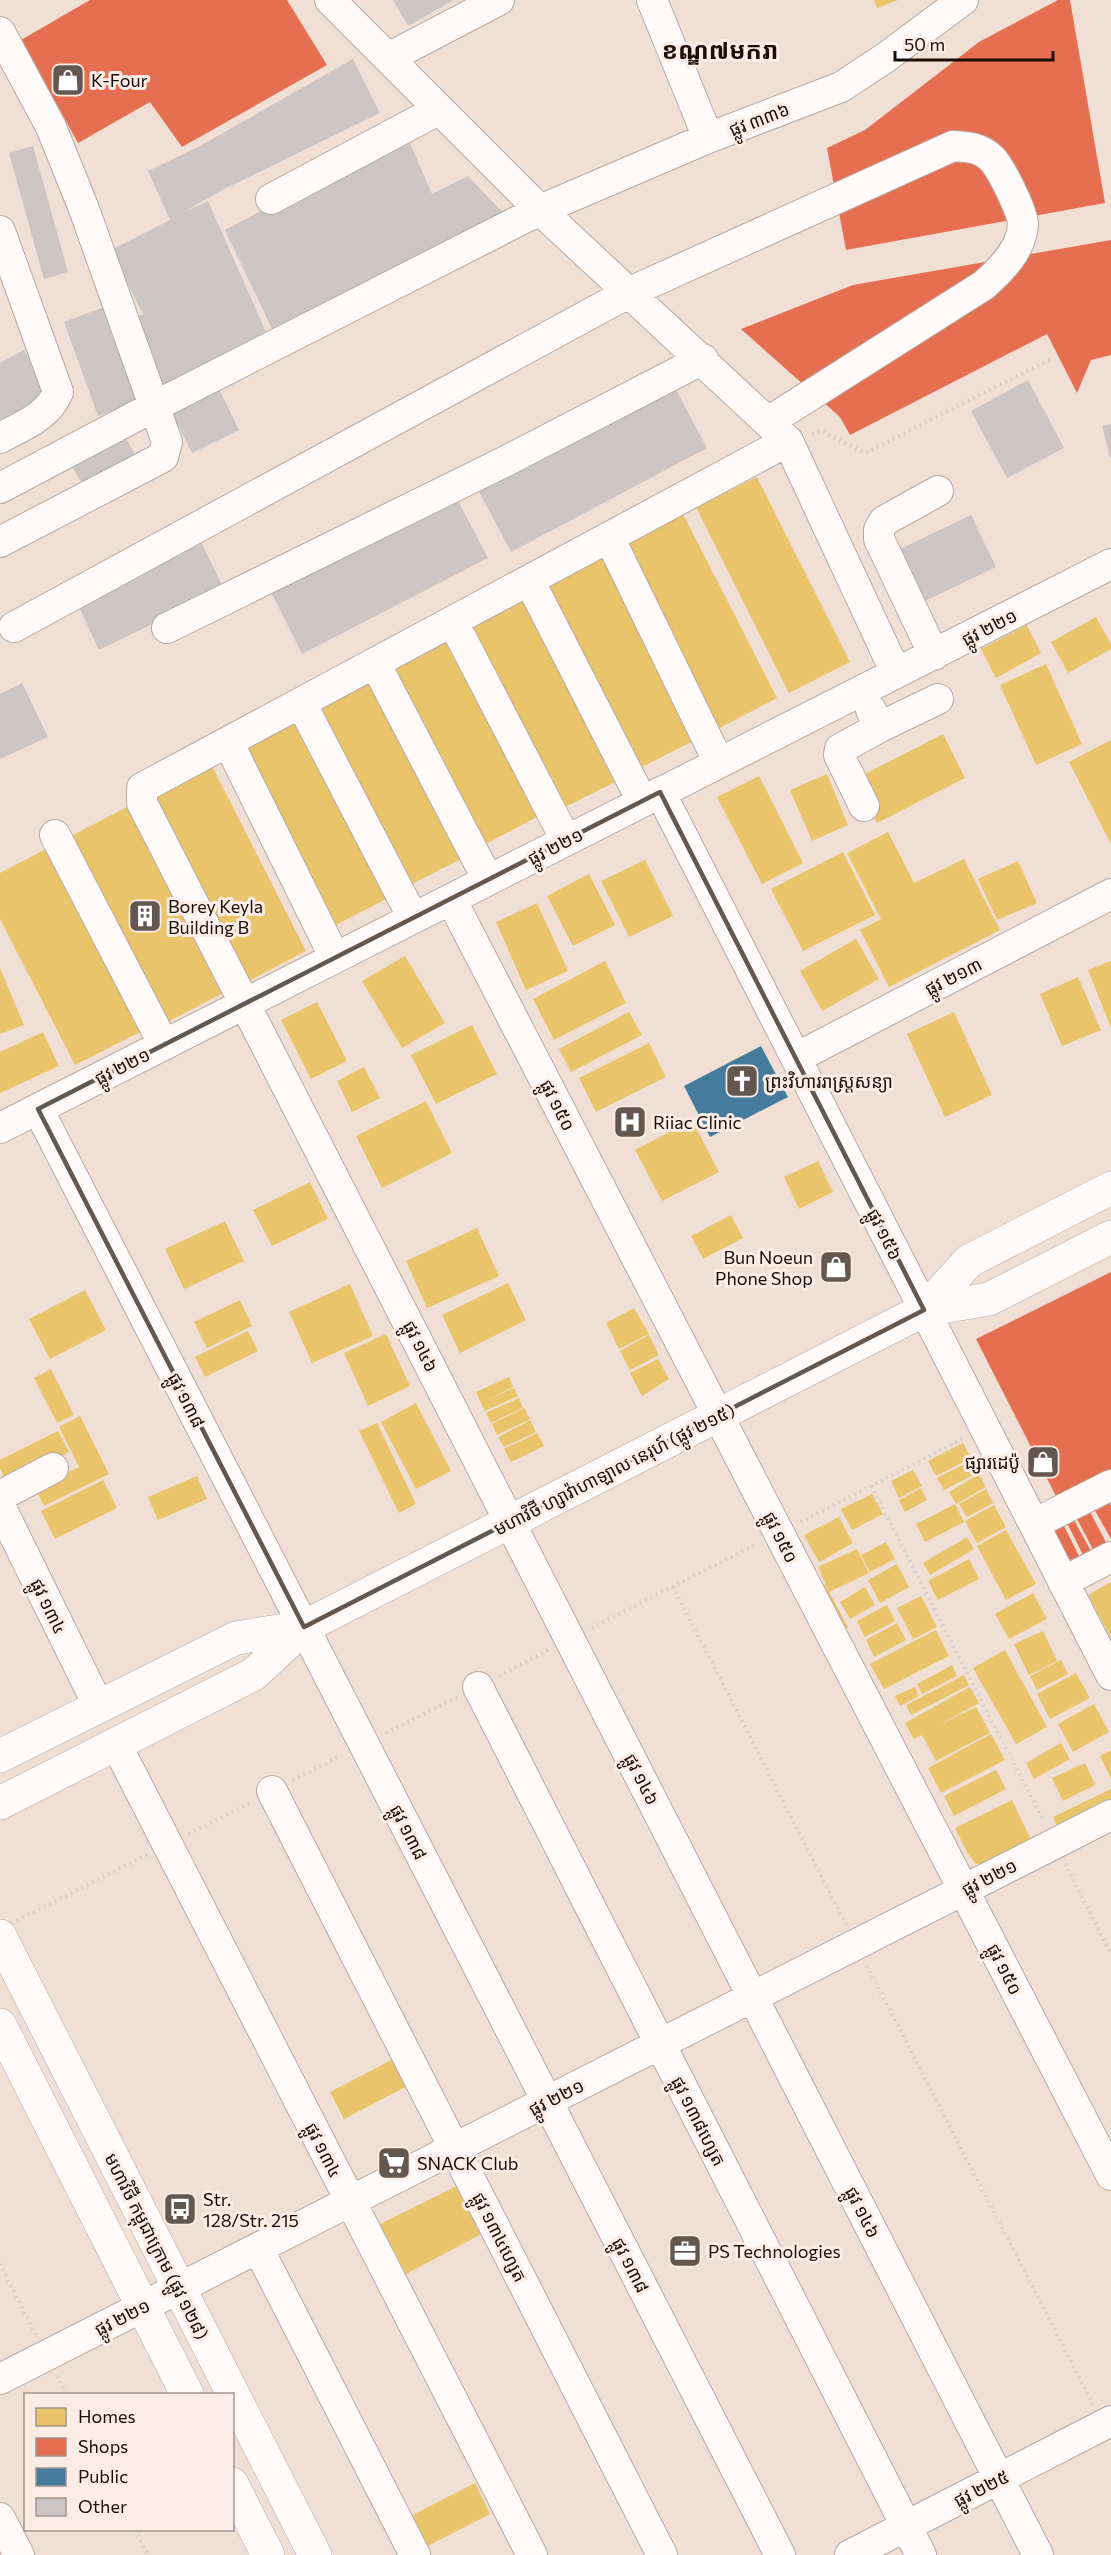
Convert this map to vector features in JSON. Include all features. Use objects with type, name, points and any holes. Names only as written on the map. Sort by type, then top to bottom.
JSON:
[{"type":"main road","name":"មហាវិថី ហ្សាវ៉ាហាឡាល នេរុហ៍ (ផ្លូវ ២១៥)","points":[[924,1310],[969,1261],[1111,1188]]},
{"type":"main road","name":"មហាវិថី ហ្សាវ៉ាហាឡាល នេរុហ៍ (ផ្លូវ ២១៥)","points":[[0,1803],[254,1674],[304,1627],[924,1310],[989,1299],[1111,1237]]},
{"type":"main road","name":"មហាវិថី ហ្សាវ៉ាហាឡាល នេរុហ៍ (ផ្លូវ ២១៥)","points":[[0,1756],[236,1638],[304,1627]]},
{"type":"main road","name":"មហាវិថី កម្ពុជាក្រោម (ផ្លូវ ១២៨)","points":[[5,1930],[232,2393]]},
{"type":"main road","points":[[0,2025],[186,2393]]},
{"type":"main road","name":"មហាវិថី កម្ពុជាក្រោម (ផ្លូវ ១២៨)","points":[[234,2396],[315,2555]]},
{"type":"main road","points":[[234,2488],[268,2555]]},
{"type":"street","points":[[330,0],[540,210],[778,431],[896,673]]},
{"type":"street","points":[[388,58],[499,0]]},
{"type":"street","points":[[652,0],[708,138]]},
{"type":"street","name":"ផ្លូវ ៣៣៦","points":[[0,488],[155,405],[540,210],[708,138],[841,87],[885,58],[963,0]]},
{"type":"street","points":[[0,32],[55,137],[84,208],[167,442],[167,450],[163,457],[0,542]]},
{"type":"street","points":[[270,199],[438,110]]},
{"type":"street","points":[[14,627],[630,292],[953,147],[973,147],[992,158],[1017,205],[1023,224],[1016,245],[1005,265],[984,285],[778,431],[609,537],[228,742],[335,958]]},
{"type":"street","points":[[0,438],[40,417],[54,402],[58,392],[3,252]]},
{"type":"street","points":[[167,628],[516,456],[702,359]]},
{"type":"street","points":[[934,655],[879,539],[879,530],[884,521],[938,491]]},
{"type":"street","points":[[609,537],[719,763]]},
{"type":"street","name":"ផ្លូវ ២២១","points":[[0,1128],[1111,564]]},
{"type":"street","name":"ផ្លូវ ១៥៦","points":[[529,580],[796,1058],[1111,1675]]},
{"type":"street","points":[[453,621],[566,840]]},
{"type":"street","points":[[375,663],[488,880]]},
{"type":"street","points":[[862,691],[880,727]]},
{"type":"street","points":[[864,806],[839,755],[840,750],[880,727],[938,699]]},
{"type":"street","points":[[301,703],[413,918]]},
{"type":"street","name":"ផ្លូវ ១៤៦","points":[[228,742],[142,788],[142,803],[1038,2555]]},
{"type":"street","points":[[55,835],[164,1045]]},
{"type":"street","name":"ផ្លូវ ២១៣","points":[[796,1058],[1111,894]]},
{"type":"street","name":"ផ្លូវ ១៥០","points":[[451,899],[1111,2175]]},
{"type":"street","name":"ផ្លូវ ១៣៨","points":[[38,1109],[780,2555]]},
{"type":"street","points":[[0,1496],[53,1468]]},
{"type":"street","points":[[1034,1524],[1111,1485]]},
{"type":"street","name":"ផ្លូវ ១៣៤","points":[[0,1506],[98,1705]]},
{"type":"street","points":[[1063,1581],[1111,1557]]},
{"type":"street","name":"ផ្លូវ ១៣៨ហ្សេត","points":[[478,1687],[921,2555]]},
{"type":"street","name":"ផ្លូវ ១៣៤","points":[[116,1744],[531,2555]]},
{"type":"street","name":"ផ្លូវ ១៣៤ហ្សេត","points":[[272,1791],[662,2555]]},
{"type":"street","name":"ផ្លូវ ២២១","points":[[0,2379],[1111,1815]]},
{"type":"street","points":[[258,2248],[415,2555]]},
{"type":"street","name":"ផ្លូវ ២២៥","points":[[850,2555],[1107,2423]]},
{"type":"street","points":[[0,2518],[19,2555]]},
{"type":"path","points":[[778,431],[821,431],[865,453],[1053,358]]},
{"type":"path","points":[[871,1486],[1111,1954]]},
{"type":"path","points":[[673,1587],[856,1944],[1107,2423]]},
{"type":"path","points":[[5,1930],[167,1845]]},
{"type":"path","points":[[0,2264],[66,2393]]},
{"type":"path","points":[[136,2531],[148,2555]]},
{"type":"highlighted area","points":[[660,792],[924,1310],[304,1627],[38,1109]]},
{"type":"building: Homes","points":[[874,0],[898,0],[877,8]]},
{"type":"building: Homes","points":[[757,477],[850,662],[789,693],[696,507]]},
{"type":"building: Homes","points":[[683,514],[777,698],[714,731],[620,546]]},
{"type":"building: Homes","points":[[607,553],[701,737],[638,769],[544,585]]},
{"type":"building: Homes","points":[[528,595],[623,778],[557,811],[463,629]]},
{"type":"building: Homes","points":[[1096,617],[1111,644],[1111,649],[1068,673],[1051,642]]},
{"type":"building: Homes","points":[[1027,625],[1041,653],[996,678],[981,649]]},
{"type":"building: Homes","points":[[443,635],[537,817],[474,850],[380,668]]},
{"type":"building: Homes","points":[[1046,664],[1082,744],[1036,765],[1000,685]]},
{"type":"building: Homes","points":[[372,675],[465,857],[402,889],[309,707]]},
{"type":"building: Homes","points":[[299,710],[394,895],[330,928],[235,743]]},
{"type":"building: Homes","points":[[943,734],[965,778],[877,823],[855,779]]},
{"type":"building: Homes","points":[[1111,740],[1111,844],[1069,762]]},
{"type":"building: Homes","points":[[212,766],[306,951],[243,984],[149,798]]},
{"type":"building: Homes","points":[[827,774],[848,825],[812,841],[790,790]]},
{"type":"building: Homes","points":[[759,776],[803,863],[762,884],[717,797]]},
{"type":"building: Homes","name":"Borey Keyla Building B","points":[[129,806],[225,992],[162,1025],[65,839]]},
{"type":"building: Homes","points":[[888,832],[914,883],[964,859],[1000,930],[889,987],[860,930],[881,919],[847,853]]},
{"type":"building: Homes","points":[[48,848],[142,1031],[75,1065],[0,919],[0,873]]},
{"type":"building: Homes","points":[[843,852],[875,915],[803,951],[771,889]]},
{"type":"building: Homes","points":[[645,860],[673,916],[629,937],[601,881]]},
{"type":"building: Homes","points":[[1018,861],[1037,903],[997,920],[978,879]]},
{"type":"building: Homes","points":[[589,874],[615,925],[573,946],[547,896]]},
{"type":"building: Homes","points":[[537,903],[568,971],[526,990],[496,922]]},
{"type":"building: Homes","points":[[856,939],[879,979],[822,1011],[800,971]]},
{"type":"building: Homes","points":[[405,956],[445,1023],[402,1048],[362,981]]},
{"type":"building: Homes","points":[[605,961],[626,1003],[554,1040],[533,999]]},
{"type":"building: Homes","points":[[1111,961],[1111,1028],[1088,970]]},
{"type":"building: Homes","points":[[0,968],[24,1025],[0,1034]]},
{"type":"building: Homes","points":[[1078,977],[1101,1030],[1062,1046],[1040,994]]},
{"type":"building: Homes","points":[[317,1002],[347,1061],[311,1079],[281,1020]]},
{"type":"building: Homes","points":[[629,1012],[642,1035],[571,1072],[559,1049]]},
{"type":"building: Homes","points":[[954,1012],[992,1095],[945,1117],[907,1034]]},
{"type":"building: Homes","points":[[472,1025],[497,1074],[436,1104],[411,1055]]},
{"type":"building: Homes","points":[[43,1032],[59,1066],[0,1093],[0,1052]]},
{"type":"building: Homes","points":[[649,1043],[666,1077],[596,1112],[579,1078]]},
{"type":"building: Homes","points":[[364,1067],[380,1098],[352,1112],[337,1081]]},
{"type":"building: Homes","points":[[426,1101],[452,1153],[382,1188],[356,1136]]},
{"type":"building: Homes","points":[[692,1120],[719,1172],[662,1201],[635,1150]]},
{"type":"building: Homes","points":[[818,1161],[833,1192],[799,1209],[784,1177]]},
{"type":"building: Homes","points":[[310,1182],[328,1219],[272,1246],[253,1210]]},
{"type":"building: Homes","points":[[731,1215],[743,1238],[703,1259],[691,1236]]},
{"type":"building: Homes","points":[[225,1221],[244,1261],[184,1289],[165,1249]]},
{"type":"building: Homes","points":[[477,1228],[499,1276],[427,1308],[406,1261]]},
{"type":"building: Homes","points":[[508,1283],[526,1320],[460,1353],[442,1315]]},
{"type":"building: Homes","points":[[350,1284],[373,1336],[312,1363],[289,1312]]},
{"type":"building: Homes","points":[[85,1290],[106,1330],[50,1359],[29,1319]]},
{"type":"building: Homes","points":[[240,1300],[252,1326],[207,1348],[194,1322]]},
{"type":"building: Homes","points":[[634,1308],[649,1334],[619,1349],[606,1323]]},
{"type":"building: Homes","points":[[248,1331],[258,1351],[205,1377],[195,1357]]},
{"type":"building: Homes","points":[[386,1334],[410,1386],[368,1406],[344,1353]]},
{"type":"building: Homes","points":[[649,1335],[659,1355],[630,1370],[620,1351]]},
{"type":"building: Homes","points":[[658,1359],[669,1379],[642,1396],[630,1373]]},
{"type":"building: Homes","points":[[51,1369],[74,1415],[57,1423],[34,1378]]},
{"type":"building: Homes","points":[[509,1377],[513,1387],[481,1403],[476,1392]]},
{"type":"building: Homes","points":[[514,1388],[518,1396],[485,1411],[481,1403]]},
{"type":"building: Homes","points":[[519,1398],[523,1408],[491,1423],[486,1413]]},
{"type":"building: Homes","points":[[416,1403],[451,1471],[416,1489],[381,1422]]},
{"type":"building: Homes","points":[[524,1408],[530,1419],[497,1435],[492,1424]]},
{"type":"building: Homes","points":[[80,1416],[109,1474],[44,1506],[35,1488],[79,1467],[59,1427]]},
{"type":"building: Homes","points":[[530,1420],[536,1432],[504,1447],[498,1437]]},
{"type":"building: Homes","points":[[377,1423],[416,1504],[399,1513],[359,1431]]},
{"type":"building: Homes","points":[[58,1431],[69,1452],[7,1483],[0,1469],[0,1460]]},
{"type":"building: Homes","points":[[537,1433],[544,1446],[511,1462],[504,1449]]},
{"type":"building: Homes","points":[[963,1443],[971,1458],[936,1476],[928,1461]]},
{"type":"building: Homes","points":[[972,1460],[979,1472],[944,1490],[937,1478]]},
{"type":"building: Homes","points":[[913,1470],[922,1486],[899,1498],[891,1481]]},
{"type":"building: Homes","points":[[979,1474],[986,1487],[956,1504],[949,1492]]},
{"type":"building: Homes","points":[[197,1476],[207,1499],[158,1520],[148,1497]]},
{"type":"building: Homes","points":[[103,1480],[117,1508],[55,1539],[41,1511]]},
{"type":"building: Homes","points":[[921,1488],[927,1500],[905,1512],[899,1500]]},
{"type":"building: Homes","points":[[986,1489],[993,1503],[967,1517],[959,1504]]},
{"type":"building: Homes","points":[[872,1494],[883,1514],[852,1530],[841,1509]]},
{"type":"building: Homes","points":[[955,1504],[964,1522],[925,1542],[916,1524]]},
{"type":"building: Homes","points":[[994,1505],[1006,1527],[977,1543],[965,1521]]},
{"type":"building: Homes","points":[[839,1517],[853,1543],[819,1562],[804,1535]]},
{"type":"building: Homes","points":[[1006,1530],[1036,1584],[1006,1600],[977,1546]]},
{"type":"building: Homes","points":[[967,1537],[974,1549],[930,1575],[923,1563]]},
{"type":"building: Homes","points":[[886,1542],[895,1559],[870,1572],[861,1555]]},
{"type":"building: Homes","points":[[857,1549],[869,1573],[829,1592],[818,1567]]},
{"type":"building: Homes","points":[[969,1559],[979,1579],[938,1600],[928,1581]]},
{"type":"building: Homes","points":[[897,1564],[909,1587],[880,1603],[868,1580]]},
{"type":"building: Homes","points":[[1111,1582],[1111,1638],[1088,1595]]},
{"type":"building: Homes","points":[[824,1583],[848,1627],[836,1634],[811,1590]]},
{"type":"building: Homes","points":[[865,1587],[875,1605],[850,1619],[840,1602]]},
{"type":"building: Homes","points":[[1033,1593],[1047,1619],[1009,1639],[995,1614]]},
{"type":"building: Homes","points":[[921,1596],[937,1627],[913,1639],[897,1608]]},
{"type":"building: Homes","points":[[887,1605],[895,1621],[865,1637],[857,1621]]},
{"type":"building: Homes","points":[[897,1623],[906,1640],[874,1657],[866,1640]]},
{"type":"building: Homes","points":[[936,1630],[949,1656],[884,1689],[870,1664]]},
{"type":"building: Homes","points":[[1043,1631],[1057,1661],[1029,1675],[1014,1644]]},
{"type":"building: Homes","points":[[1005,1650],[1047,1727],[1016,1744],[973,1668]]},
{"type":"building: Homes","points":[[1061,1660],[1068,1674],[1037,1690],[1030,1676]]},
{"type":"building: Homes","points":[[952,1665],[957,1676],[922,1694],[917,1684]]},
{"type":"building: Homes","points":[[1076,1673],[1090,1698],[1050,1719],[1037,1694]]},
{"type":"building: Homes","points":[[964,1675],[969,1685],[911,1715],[906,1705]]},
{"type":"building: Homes","points":[[915,1687],[919,1696],[900,1706],[895,1696]]},
{"type":"building: Homes","points":[[970,1687],[979,1703],[937,1726],[976,1707],[990,1733],[936,1761],[922,1735],[914,1739],[905,1723]]},
{"type":"building: Homes","points":[[1094,1704],[1109,1732],[1073,1752],[1058,1724]]},
{"type":"building: Homes","points":[[991,1734],[1005,1760],[941,1793],[928,1768]]},
{"type":"building: Homes","points":[[1061,1743],[1070,1759],[1034,1779],[1026,1763]]},
{"type":"building: Homes","points":[[1111,1750],[1111,1779],[1100,1756]]},
{"type":"building: Homes","points":[[1085,1763],[1095,1785],[1063,1801],[1052,1778]]},
{"type":"building: Homes","points":[[996,1770],[1006,1789],[954,1816],[944,1796]]},
{"type":"building: Homes","points":[[1111,1789],[1111,1811],[1061,1835],[1053,1817]]},
{"type":"building: Homes","points":[[1012,1800],[1032,1842],[993,1862],[976,1864],[968,1854],[955,1828]]},
{"type":"building: Homes","points":[[401,2055],[415,2082],[344,2119],[330,2092]]},
{"type":"building: Homes","points":[[465,2182],[491,2229],[406,2274],[380,2224]]},
{"type":"building: Homes","points":[[475,2483],[490,2514],[414,2553],[399,2522]]},
{"type":"building: Shops","points":[[90,0],[287,0],[327,65],[182,147],[150,102],[78,143],[21,40]]},
{"type":"building: Shops","points":[[1058,0],[1070,0],[1105,203],[846,250],[827,148],[865,130],[979,42]]},
{"type":"building: Shops","points":[[1111,240],[1111,355],[1091,360],[1077,393],[1047,334],[850,435],[840,417],[741,329],[853,285]]},
{"type":"building: Shops","points":[[1111,1272],[1111,1475],[1059,1502],[976,1339]]},
{"type":"building: Shops","points":[[1107,1499],[1111,1506],[1111,1539],[1093,1507]]},
{"type":"building: Shops","points":[[1089,1510],[1110,1550],[1097,1557],[1076,1517]]},
{"type":"building: Shops","points":[[1073,1518],[1093,1555],[1085,1559],[1066,1521]]},
{"type":"building: Shops","points":[[1062,1522],[1082,1562],[1074,1566],[1071,1559],[1064,1563],[1047,1529]]},
{"type":"building: Public","points":[[761,1046],[788,1097],[710,1137],[684,1086]]},
{"type":"building: Other","points":[[393,0],[454,0],[408,26]]},
{"type":"building: Other","points":[[353,59],[380,113],[222,190],[182,213],[208,201],[269,339],[158,391],[131,319],[143,314],[111,250],[170,220],[148,171],[200,146]]},
{"type":"building: Other","points":[[406,134],[432,194],[468,176],[510,220],[275,335],[225,230]]},
{"type":"building: Other","points":[[33,146],[68,272],[44,279],[9,153]]},
{"type":"building: Other","points":[[109,305],[143,400],[98,416],[64,322]]},
{"type":"building: Other","points":[[24,350],[51,401],[0,428],[0,363]]},
{"type":"building: Other","points":[[1028,380],[1064,448],[1007,478],[971,411]]},
{"type":"building: Other","points":[[672,382],[707,448],[511,552],[476,486]]},
{"type":"building: Other","points":[[218,387],[239,430],[192,453],[171,411]]},
{"type":"building: Other","points":[[1111,424],[1111,458],[1110,458],[1102,426]]},
{"type":"building: Other","points":[[120,428],[137,458],[85,488],[67,458]]},
{"type":"building: Other","points":[[454,493],[488,558],[302,654],[269,588]]},
{"type":"building: Other","points":[[971,515],[996,567],[925,601],[900,549]]},
{"type":"building: Other","points":[[200,540],[224,589],[99,650],[76,601]]},
{"type":"building: Other","points":[[22,683],[48,737],[0,759],[0,694]]},
{"type":"place","name":"K-Four","points":[[68,80]]},
{"type":"place","name":"Borey Keyla Building B","points":[[145,916]]},
{"type":"place","name":"ព្រះវិហាររាស្ត្រសន្យា","points":[[742,1081]]},
{"type":"place","name":"Riiac Clinic","points":[[630,1122]]},
{"type":"place","name":"Bun Noeun Phone Shop","points":[[836,1267]]},
{"type":"place","name":"ផ្សារដេប៉ូ","points":[[1043,1462]]},
{"type":"place","name":"SNACK Club","points":[[394,2163]]},
{"type":"place","name":"Str. 128/Str. 215","points":[[180,2209]]},
{"type":"place","name":"PS Technologies","points":[[685,2251]]},
{"type":"district","name":"ខណ្ឌ៧មករា","points":[[720,49]]}]
